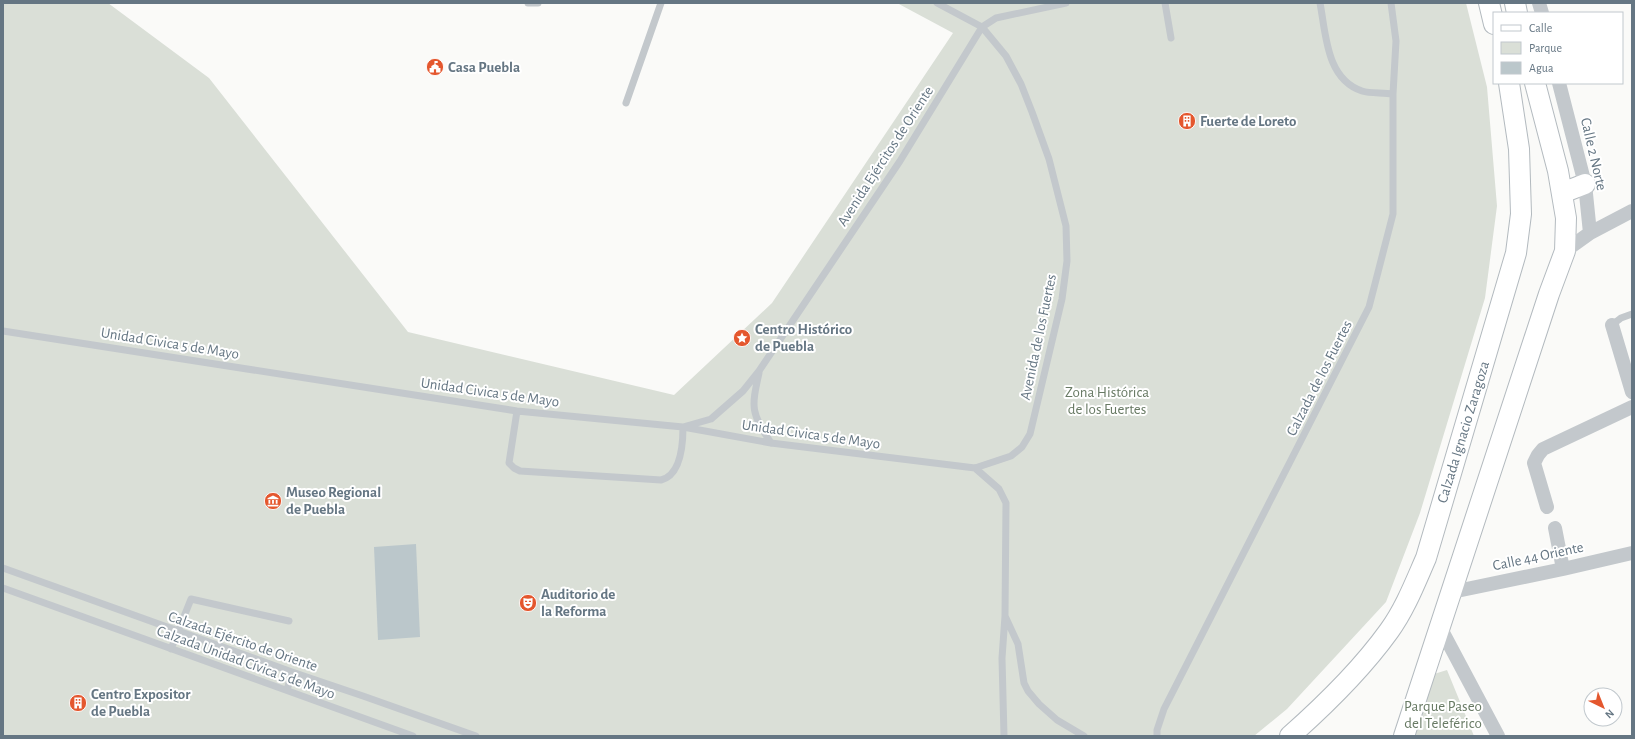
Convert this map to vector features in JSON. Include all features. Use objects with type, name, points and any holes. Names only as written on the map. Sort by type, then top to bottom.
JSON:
[{"type":"main road","points":[[1489,3],[1493,20]]},
{"type":"main road","name":"Calzada Ignacio Zaragoza","points":[[1290,736],[1338,690],[1368,658],[1389,631],[1407,601],[1426,558],[1516,253],[1521,214],[1519,149],[1509,84]]},
{"type":"main road","points":[[1404,736],[1549,294],[1565,251],[1566,218],[1562,193],[1558,171],[1535,84]]},
{"type":"main road","points":[[1562,193],[1585,184]]},
{"type":"street","name":"Calle 2 Norte","points":[[1559,84],[1585,184],[1590,233]]},
{"type":"street","points":[[1565,251],[1590,233],[1632,211]]},
{"type":"street","points":[[1612,325],[1632,392]]},
{"type":"street","points":[[1547,507],[1534,462],[1543,449],[1632,408]]},
{"type":"street","points":[[1555,528],[1563,569]]},
{"type":"street","name":"Calle 44 Oriente","points":[[1452,592],[1632,553]]},
{"type":"street","points":[[1440,627],[1498,736]]},
{"type":"lane","points":[[528,3],[538,3]]},
{"type":"lane","points":[[626,103],[662,3]]},
{"type":"lane","name":"Avenida de los Fuertes","points":[[937,3],[982,27],[1006,56],[1022,84],[1049,159],[1066,226],[1067,261],[1062,299],[1030,434]]},
{"type":"lane","name":"Avenida Ejércitos de Oriente","points":[[683,427],[711,419],[742,391],[759,371],[900,161],[982,27],[996,18],[1066,3]]},
{"type":"lane","points":[[1165,3],[1171,38]]},
{"type":"lane","points":[[1320,3],[1328,47],[1335,69],[1346,82],[1362,91],[1393,94]]},
{"type":"lane","name":"Calzada de los Fuertes","points":[[1157,736],[1157,730],[1164,709],[1370,307],[1393,214],[1393,94],[1396,40],[1391,3]]},
{"type":"lane","points":[[1612,325],[1621,318],[1632,314]]},
{"type":"lane","name":"Unidad Civica 5 de Mayo","points":[[3,331],[517,411],[683,427],[771,443],[975,468],[1011,456],[1022,447],[1030,434]]},
{"type":"lane","name":"Avenida Ejércitos de Oriente","points":[[759,371],[753,398],[754,411],[757,421],[771,443]]},
{"type":"lane","points":[[517,411],[509,463],[520,471],[661,480],[668,478],[672,474],[683,450],[683,427]]},
{"type":"lane","points":[[975,468],[999,489],[1006,503],[1006,616],[1002,658],[1004,736]]},
{"type":"lane","name":"Calzada Ejército de Oriente","points":[[3,568],[177,632],[476,736]]},
{"type":"lane","name":"Calzada Unidad Cívica 5 de Mayo","points":[[3,588],[413,736]]},
{"type":"lane","points":[[171,649],[191,599],[289,621]]},
{"type":"lane","points":[[1006,616],[1018,644],[1024,683],[1028,691],[1039,704],[1057,720],[1084,736]]},
{"type":"lane","points":[[287,690],[292,672]]},
{"type":"green space","name":"Zona Histórica de los Fuertes","points":[[3,3],[108,3],[209,78],[408,332],[674,395],[772,303],[953,33],[897,3],[1466,3],[1487,87],[1497,206],[1485,298],[1420,513],[1386,602],[1287,709],[1254,736],[3,736]]},
{"type":"green space","name":"Parque Paseo del Teleférico","points":[[1447,670],[1474,736],[1415,736],[1434,674]]},
{"type":"water","points":[[416,544],[420,637],[378,640],[374,547]]},
{"type":"place","name":"Casa Puebla","points":[[435,67]]},
{"type":"place","name":"Fuerte de Loreto","points":[[1187,121]]},
{"type":"place","name":"Centro Histórico de Puebla","points":[[742,338]]},
{"type":"place","name":"Museo Regional de Puebla","points":[[273,501]]},
{"type":"place","name":"Auditorio de la Reforma","points":[[528,603]]},
{"type":"place","name":"Centro Expositor de Puebla","points":[[78,703]]}]
